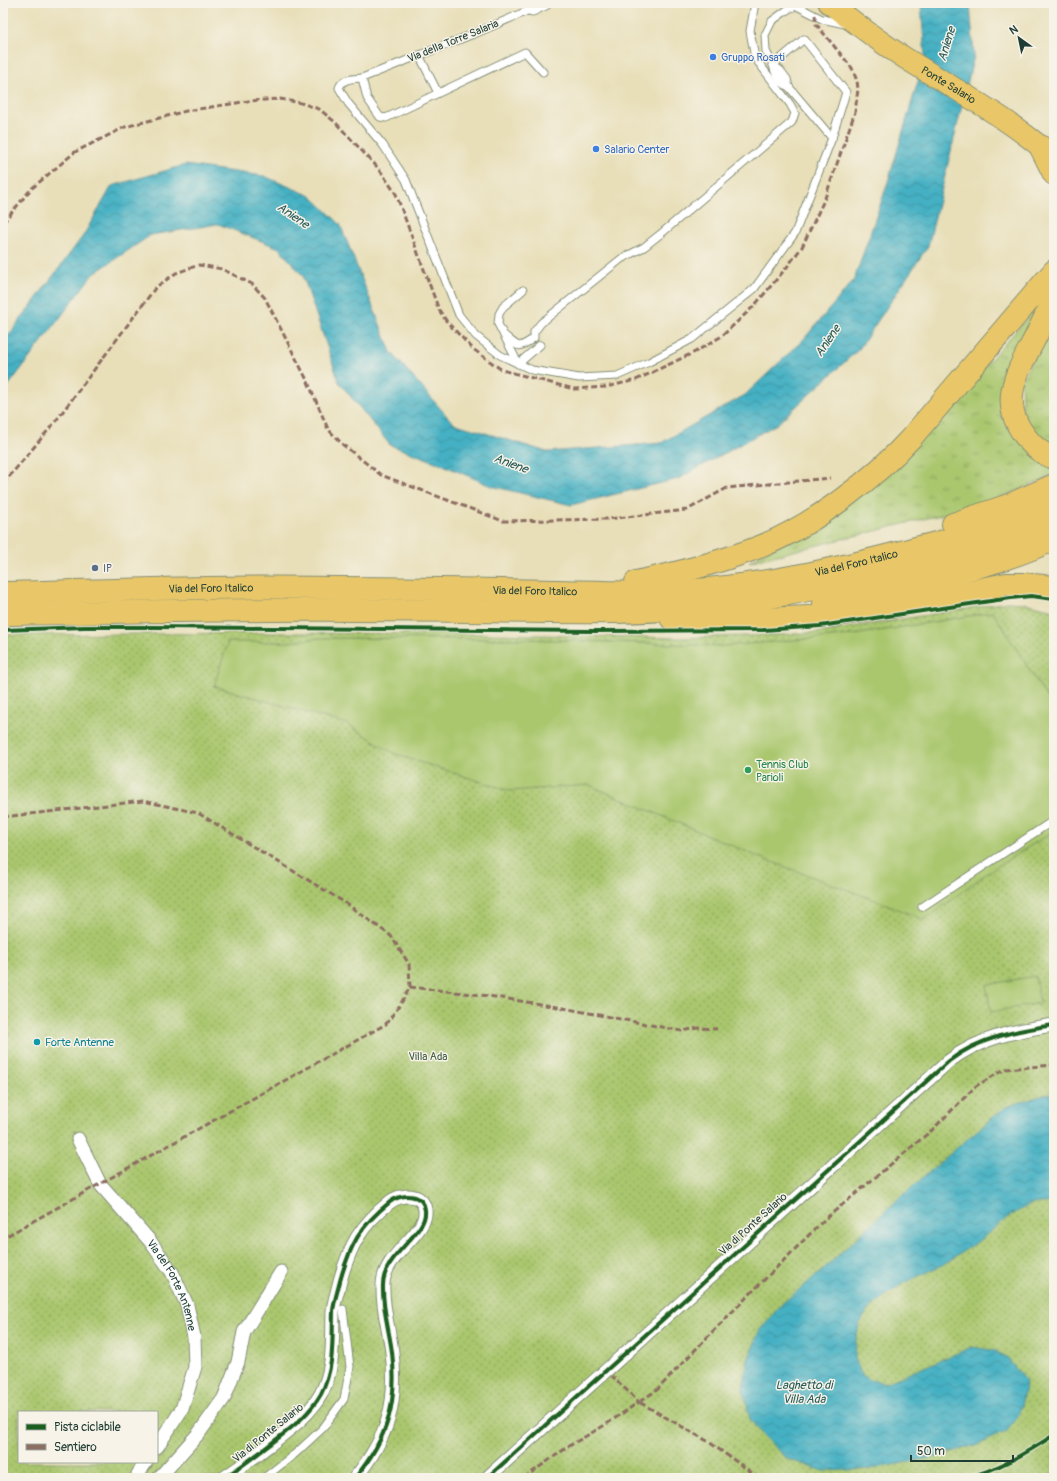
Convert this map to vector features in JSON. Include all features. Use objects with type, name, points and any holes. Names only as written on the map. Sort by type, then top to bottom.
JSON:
[{"type":"highway","points":[[1049,149],[1054,174]]},
{"type":"highway","points":[[590,592],[672,575],[734,556],[778,538],[828,509],[866,480],[902,448],[1054,271]]},
{"type":"highway","points":[[1054,301],[1016,375],[1012,390],[1011,402],[1014,419],[1024,436],[1040,451],[1054,458]]},
{"type":"highway","points":[[706,589],[963,520],[1009,505],[1054,485]]},
{"type":"highway","name":"Via del Foro Italico","points":[[3,593],[171,589],[329,588],[590,592],[668,592],[706,589],[791,578],[879,558],[996,527],[1054,503]]},
{"type":"highway","name":"Via del Foro Italico","points":[[3,614],[346,610],[618,612],[679,608],[743,601],[839,584],[983,547],[1054,521]]},
{"type":"highway","points":[[735,620],[856,597],[954,573],[1003,559],[1054,539]]},
{"type":"highway","points":[[618,612],[698,621],[801,618],[851,614],[1006,584],[1054,587]]},
{"type":"main road","name":"Ponte Salario","points":[[829,3],[888,47],[1009,122],[1049,149]]},
{"type":"street","name":"Via della Torre Salaria","points":[[532,9],[545,3]]},
{"type":"street","name":"Via di Ponte Salario","points":[[487,1478],[949,1061],[963,1050],[972,1046],[1020,1030],[1054,1025]]},
{"type":"street","name":"Via del Forte Antenne","points":[[78,1139],[100,1184],[150,1241],[172,1272],[187,1305],[194,1337],[195,1367],[182,1409],[158,1445]]},
{"type":"street","name":"Via di Ponte Salario","points":[[224,1478],[297,1424],[312,1408],[324,1387],[333,1356],[333,1308],[350,1251],[361,1231],[381,1210],[394,1200],[404,1196],[411,1196],[420,1200],[423,1204],[425,1212],[424,1221],[392,1259],[382,1282],[392,1352],[394,1388],[390,1417],[377,1446],[355,1478]]},
{"type":"street","points":[[159,1478],[199,1433],[224,1398],[238,1362],[244,1332],[281,1272]]},
{"type":"street","points":[[138,1478],[138,1474],[145,1463]]},
{"type":"lane","points":[[504,335],[518,346],[523,346],[534,338],[534,332],[541,323],[621,259],[644,247],[663,232],[792,122],[795,113],[790,104],[755,58],[750,31],[755,3]]},
{"type":"lane","points":[[832,138],[789,86],[784,85],[775,74],[773,65],[766,51],[764,35],[772,21],[794,4],[822,19],[860,27]]},
{"type":"lane","name":"Via della Torre Salaria","points":[[518,364],[500,354],[476,336],[459,315],[406,180],[383,145],[339,90],[340,85],[344,81],[362,78],[532,9]]},
{"type":"lane","points":[[523,290],[503,307],[499,314],[498,324],[518,364],[532,370],[579,378],[617,376],[649,362],[692,339],[754,289],[795,233],[832,138],[846,92],[804,39],[773,65]]},
{"type":"lane","points":[[362,78],[367,98],[380,117],[386,118],[525,52],[543,72]]},
{"type":"lane","points":[[419,56],[438,93]]},
{"type":"lane","points":[[518,364],[540,345]]},
{"type":"lane","points":[[922,907],[1054,820]]},
{"type":"lane","points":[[264,1478],[296,1453],[323,1428],[344,1399],[350,1367],[343,1310]]},
{"type":"green space","points":[[1033,312],[1038,316],[1002,392],[1054,464],[1054,475],[985,504],[749,562],[892,470]]},
{"type":"green space","points":[[1054,318],[1054,447],[1042,440],[1023,416],[1021,382]]},
{"type":"green space","name":"Villa Ada","points":[[1007,602],[1024,603],[1054,610],[1054,1478],[3,1478],[3,635],[284,633],[488,634],[681,638],[823,632]]},
{"type":"green space","name":"Tennis Club Parioli","points":[[993,612],[1054,709],[1054,831],[990,871],[924,920],[886,904],[764,859],[589,785],[510,791],[395,754],[347,724],[214,686],[228,642],[288,642],[320,638],[525,639],[724,646],[854,635]]},
{"type":"green space","points":[[1035,976],[1040,1003],[991,1012],[986,985]]},
{"type":"water","name":"Aniene","points":[[921,3],[970,3],[974,56],[928,246],[859,349],[777,424],[678,479],[571,505],[491,486],[441,464],[390,445],[339,382],[303,276],[279,248],[218,224],[151,235],[93,274],[3,393],[3,343],[83,236],[112,186],[185,165],[264,176],[311,196],[340,224],[391,352],[453,423],[547,452],[661,443],[745,395],[803,340],[854,280],[886,188],[925,58]]},
{"type":"water","name":"Laghetto di Villa Ada","points":[[1047,1094],[1054,1094],[1054,1202],[1031,1204],[1008,1217],[976,1243],[942,1265],[906,1282],[885,1296],[868,1310],[859,1325],[856,1340],[855,1358],[861,1374],[870,1380],[886,1383],[972,1347],[996,1351],[1008,1359],[1026,1382],[1017,1418],[1007,1431],[979,1444],[935,1457],[871,1469],[823,1471],[788,1459],[765,1438],[750,1419],[743,1389],[748,1360],[760,1329],[783,1303],[823,1270],[897,1200],[973,1134],[1006,1107]]},
{"type":"marked path","points":[[3,223],[31,189],[75,152],[125,127],[186,111],[249,101],[280,99],[301,103],[319,109],[335,122],[379,169],[396,194],[439,310],[447,322],[473,349],[502,370],[574,389],[606,387],[636,380],[695,352],[722,336],[754,306],[802,247],[825,198],[855,112],[858,89],[857,81],[852,68],[816,24],[815,15]]},
{"type":"marked path","points":[[3,484],[55,422],[156,287],[176,273],[199,265],[222,269],[252,284],[265,298],[308,382],[328,429],[342,444],[381,475],[503,521],[608,519],[687,510],[727,488],[830,478]]},
{"type":"marked path","points":[[3,817],[143,801],[198,813],[344,902],[391,936],[409,964],[410,987],[400,1005],[386,1024],[3,1238]]},
{"type":"marked path","points":[[410,987],[489,996],[558,1007],[682,1031],[698,1028],[717,1029]]},
{"type":"marked path","points":[[759,1478],[709,1442],[639,1402],[657,1390],[714,1330],[824,1220],[932,1130],[976,1086],[1005,1069],[1054,1065]]},
{"type":"marked path","points":[[524,1478],[569,1446],[605,1425],[639,1402],[612,1376]]},
{"type":"marked path","points":[[987,1473],[1032,1478]]},
{"type":"cycle path","points":[[3,630],[85,627],[596,631],[764,630],[820,626],[1011,598],[1031,596],[1054,599]]},
{"type":"cycle path","points":[[487,1478],[949,1061],[973,1046],[999,1036],[1054,1025]]},
{"type":"cycle path","points":[[224,1478],[290,1429],[310,1410],[316,1402],[329,1374],[332,1353],[333,1311],[344,1268],[352,1247],[371,1219],[390,1202],[405,1196],[416,1197],[423,1204],[425,1210],[424,1219],[420,1227],[390,1264],[385,1274],[383,1285],[386,1318],[392,1352],[392,1404],[383,1434],[376,1449],[355,1478]]},
{"type":"cycle path","points":[[965,1478],[1000,1466],[1054,1435]]},
{"type":"place","name":"Gruppo Rosati","points":[[713,57]]},
{"type":"place","name":"Salario Center","points":[[596,149]]},
{"type":"place","name":"IP","points":[[95,568]]},
{"type":"place","name":"Tennis Club Parioli","points":[[748,770]]},
{"type":"place","name":"Forte Antenne","points":[[37,1042]]}]
